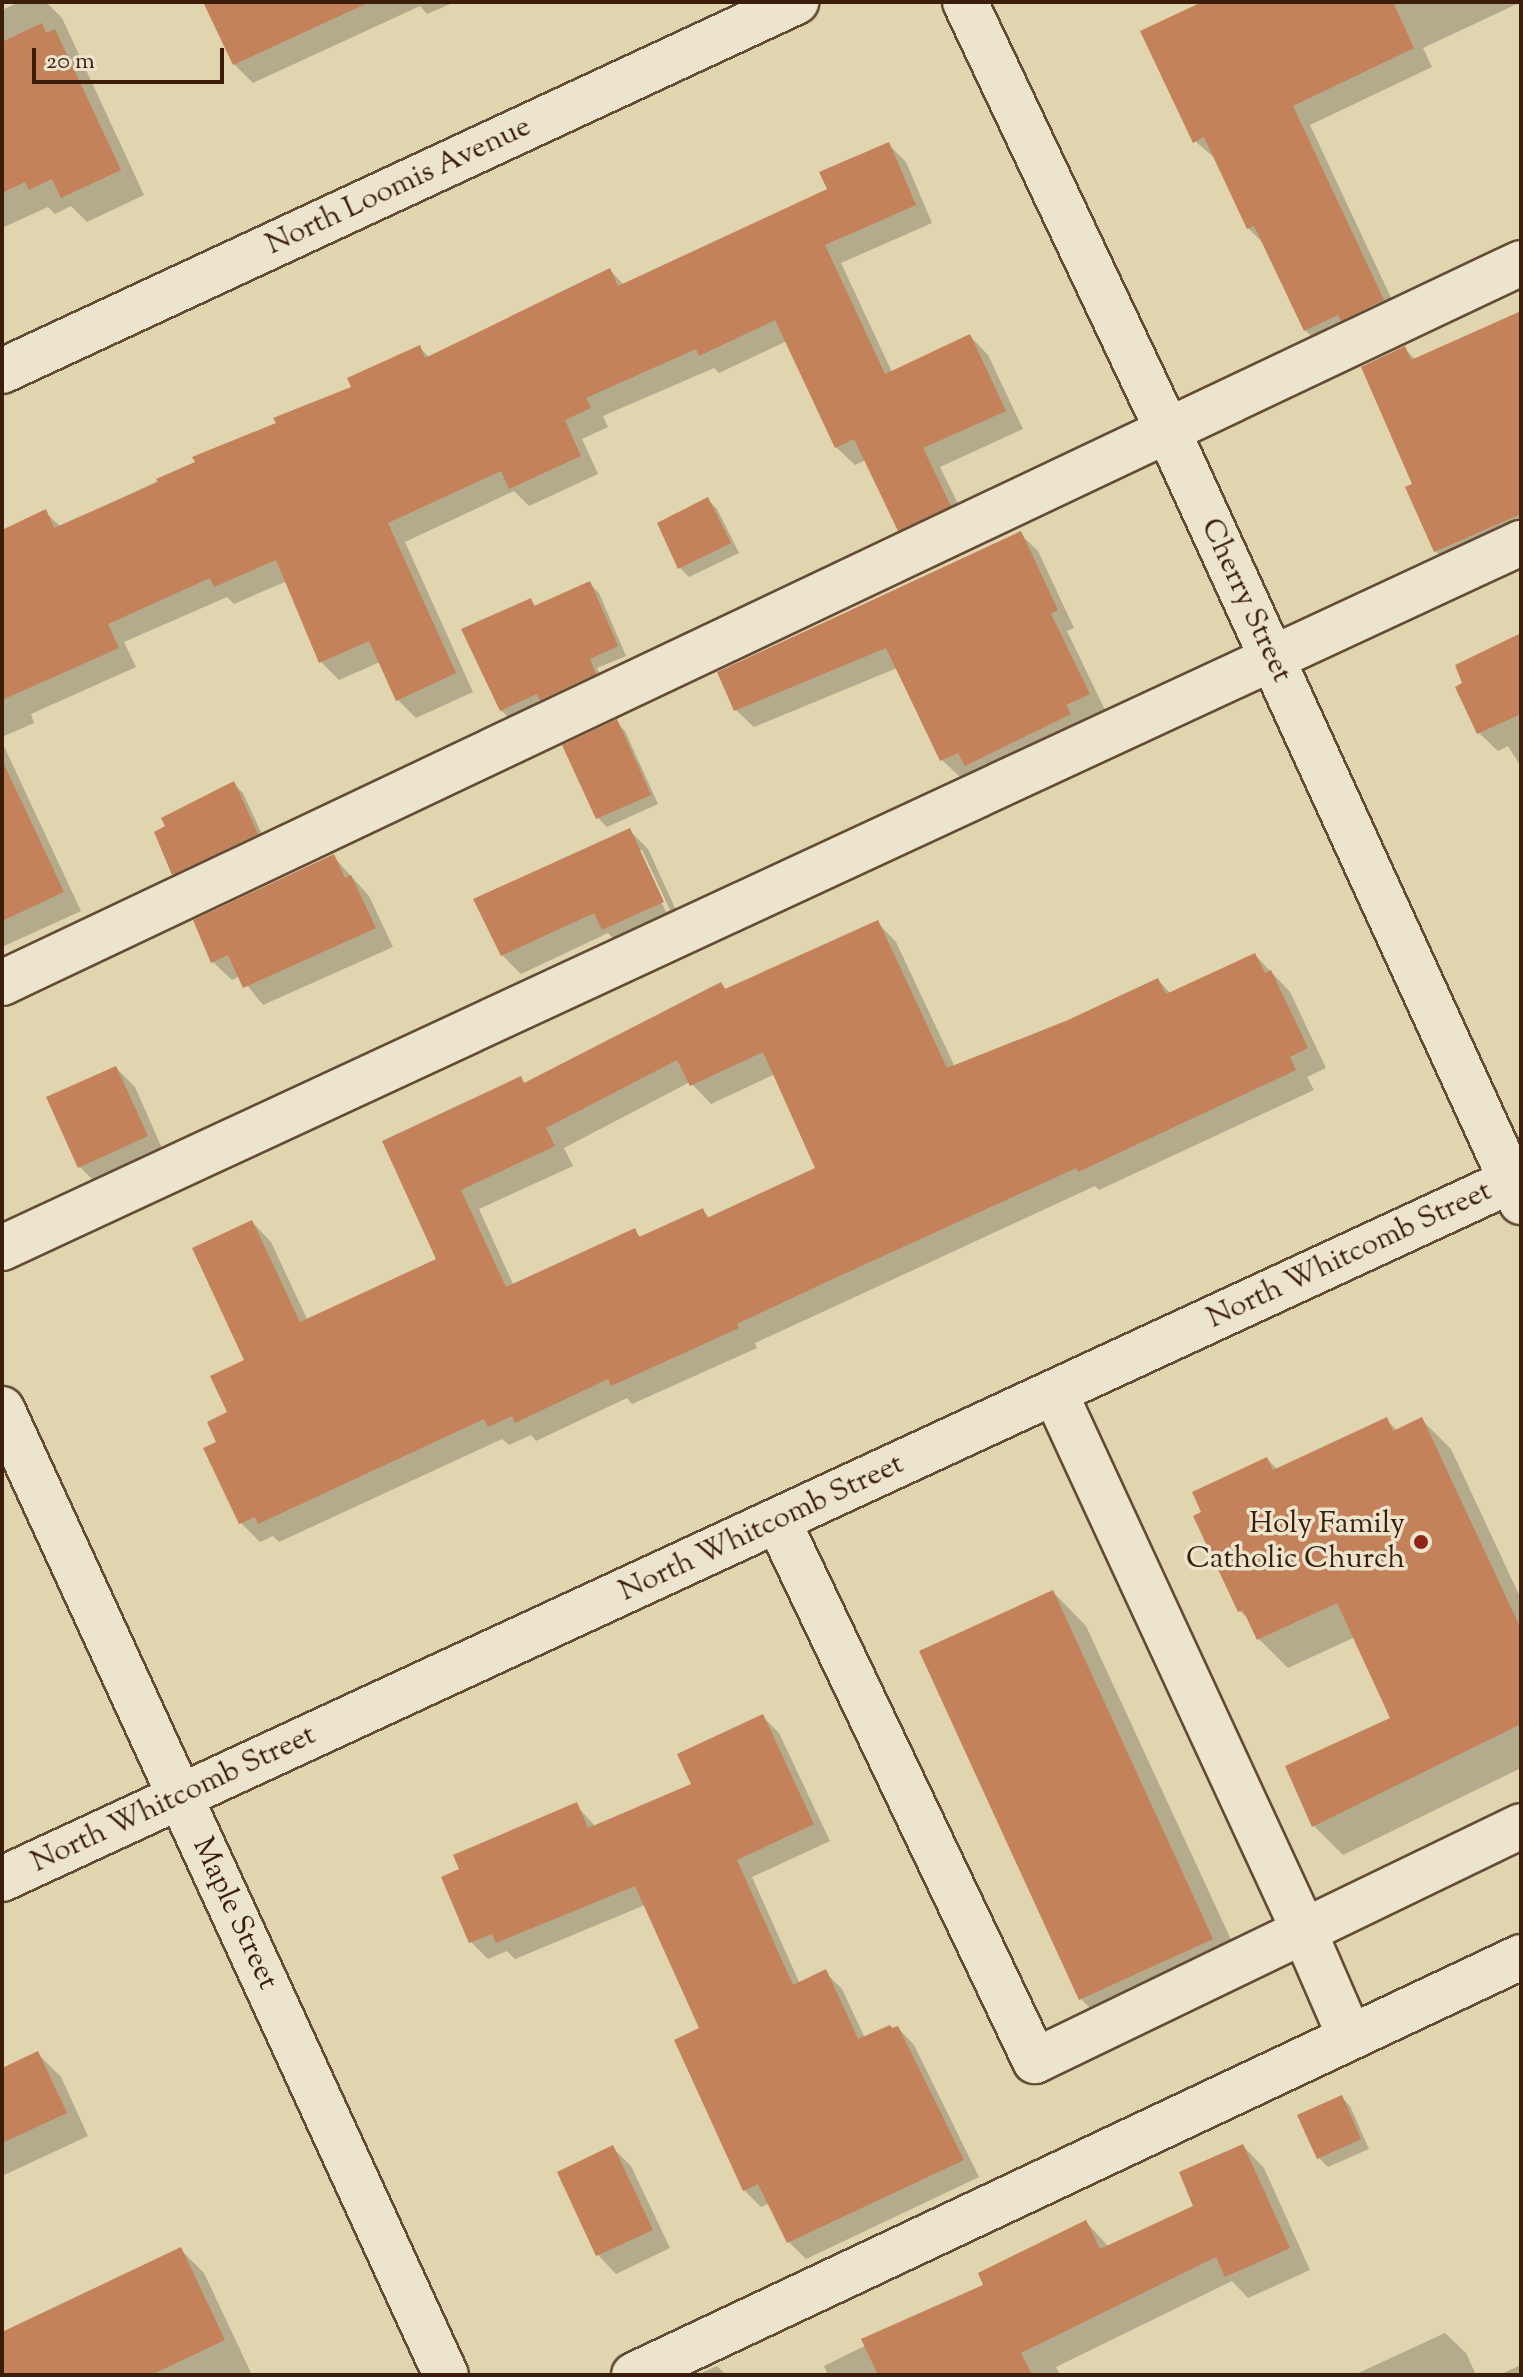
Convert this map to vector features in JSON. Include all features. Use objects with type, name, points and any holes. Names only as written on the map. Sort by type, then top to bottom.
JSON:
[{"type":"street","name":"North Loomis Avenue","points":[[2,371],[796,2]]},
{"type":"street","name":"Cherry Street","points":[[965,2],[1518,1186]]},
{"type":"street","points":[[2,983],[1521,263]]},
{"type":"street","points":[[2,1248],[1521,543]]},
{"type":"street","name":"North Whitcomb Street","points":[[2,1879],[1055,1393],[1518,1186]]},
{"type":"street","points":[[1055,1393],[1350,2037]]},
{"type":"street","name":"Maple Street","points":[[2,1409],[446,2375]]},
{"type":"street","points":[[778,1521],[1035,2061],[1521,1826]]},
{"type":"street","points":[[634,2375],[1521,1957]]},
{"type":"building","points":[[203,2],[370,2],[233,65]]},
{"type":"building","points":[[1202,2],[1393,2],[1414,48],[1293,106],[1384,300],[1341,321],[1338,315],[1304,331],[1254,226],[1247,229],[1204,137],[1193,143],[1140,31]]},
{"type":"building","points":[[42,23],[46,33],[55,29],[121,170],[61,198],[52,179],[29,190],[25,182],[2,193],[2,42]]},
{"type":"building","points":[[889,142],[916,205],[825,245],[885,374],[970,334],[1006,411],[923,448],[951,506],[898,531],[854,439],[835,448],[775,320],[699,356],[696,349],[586,398],[591,408],[565,420],[581,456],[509,489],[501,471],[388,523],[456,673],[396,701],[369,641],[319,663],[276,560],[214,587],[210,578],[108,624],[119,648],[2,700],[2,530],[46,509],[54,528],[158,482],[156,479],[195,462],[192,457],[276,423],[273,418],[351,387],[347,378],[420,345],[425,358],[610,268],[618,286],[827,189],[819,172]]},
{"type":"building","points":[[1521,311],[1521,514],[1434,552],[1405,487],[1412,484],[1361,367],[1405,346],[1411,360]]},
{"type":"building","points":[[708,497],[731,543],[678,569],[657,523]]},
{"type":"building","points":[[1021,531],[1058,610],[1051,614],[1090,694],[1066,705],[1071,714],[965,766],[958,753],[940,761],[886,648],[734,711],[717,672]]},
{"type":"building","points":[[590,581],[618,646],[590,659],[596,674],[540,700],[537,694],[500,711],[461,629],[531,598],[534,606]]},
{"type":"building","points":[[1521,633],[1521,714],[1477,734],[1455,687],[1462,683],[1455,665]]},
{"type":"building","points":[[617,719],[651,795],[596,819],[562,745]]},
{"type":"building","points":[[2,760],[64,892],[2,921]]},
{"type":"building","points":[[234,781],[258,834],[172,875],[154,832],[165,826],[161,818]]},
{"type":"building","points":[[630,828],[664,902],[602,930],[594,913],[501,956],[473,899]]},
{"type":"building","points":[[334,854],[345,878],[351,875],[376,928],[243,988],[228,955],[211,963],[193,920]]},
{"type":"building","points":[[878,920],[947,1068],[1068,1020],[1158,978],[1166,994],[1255,953],[1265,973],[1271,970],[1308,1048],[1290,1057],[1296,1070],[1078,1172],[1076,1168],[822,1284],[737,1324],[739,1328],[611,1386],[608,1379],[515,1423],[512,1416],[488,1427],[484,1419],[258,1524],[255,1517],[239,1524],[203,1448],[216,1442],[207,1422],[227,1412],[210,1376],[244,1360],[192,1248],[252,1220],[300,1322],[436,1259],[382,1141],[521,1076],[524,1083],[721,982],[725,989]],"holes":[[[763,1052],[815,1168],[707,1218],[703,1208],[639,1237],[635,1228],[506,1287],[461,1190],[555,1146],[546,1128],[677,1060],[690,1086]]]},
{"type":"building","points":[[116,1066],[148,1136],[78,1168],[46,1097]]},
{"type":"building","points":[[1387,1417],[1393,1431],[1422,1417],[1521,1629],[1521,1724],[1312,1827],[1285,1766],[1390,1718],[1337,1603],[1257,1640],[1243,1610],[1238,1612],[1193,1516],[1201,1512],[1192,1492],[1267,1457],[1273,1470]]},
{"type":"building","points":[[1053,1590],[1213,1939],[1079,2000],[919,1651]]},
{"type":"building","points":[[763,1714],[814,1824],[737,1860],[793,1985],[826,1969],[858,2039],[890,2025],[892,2028],[898,2026],[964,2160],[787,2243],[758,2184],[743,2191],[674,2040],[699,2028],[635,1886],[496,1943],[492,1934],[469,1943],[441,1877],[459,1869],[453,1855],[577,1802],[588,1828],[691,1784],[677,1754]]},
{"type":"building","points":[[38,2051],[67,2113],[2,2143],[2,2068]]},
{"type":"building","points":[[1342,2095],[1361,2139],[1317,2159],[1297,2115]]},
{"type":"building","points":[[1243,2144],[1290,2248],[1225,2277],[1216,2257],[1021,2353],[1032,2375],[878,2375],[861,2339],[983,2285],[978,2273],[1086,2220],[1100,2249],[1193,2206],[1179,2172]]},
{"type":"building","points":[[613,2145],[653,2230],[596,2256],[557,2172]]},
{"type":"building","points":[[181,2247],[225,2340],[151,2375],[2,2375],[2,2332]]},
{"type":"place","name":"Holy Family Catholic Church","points":[[1421,1542]]}]
